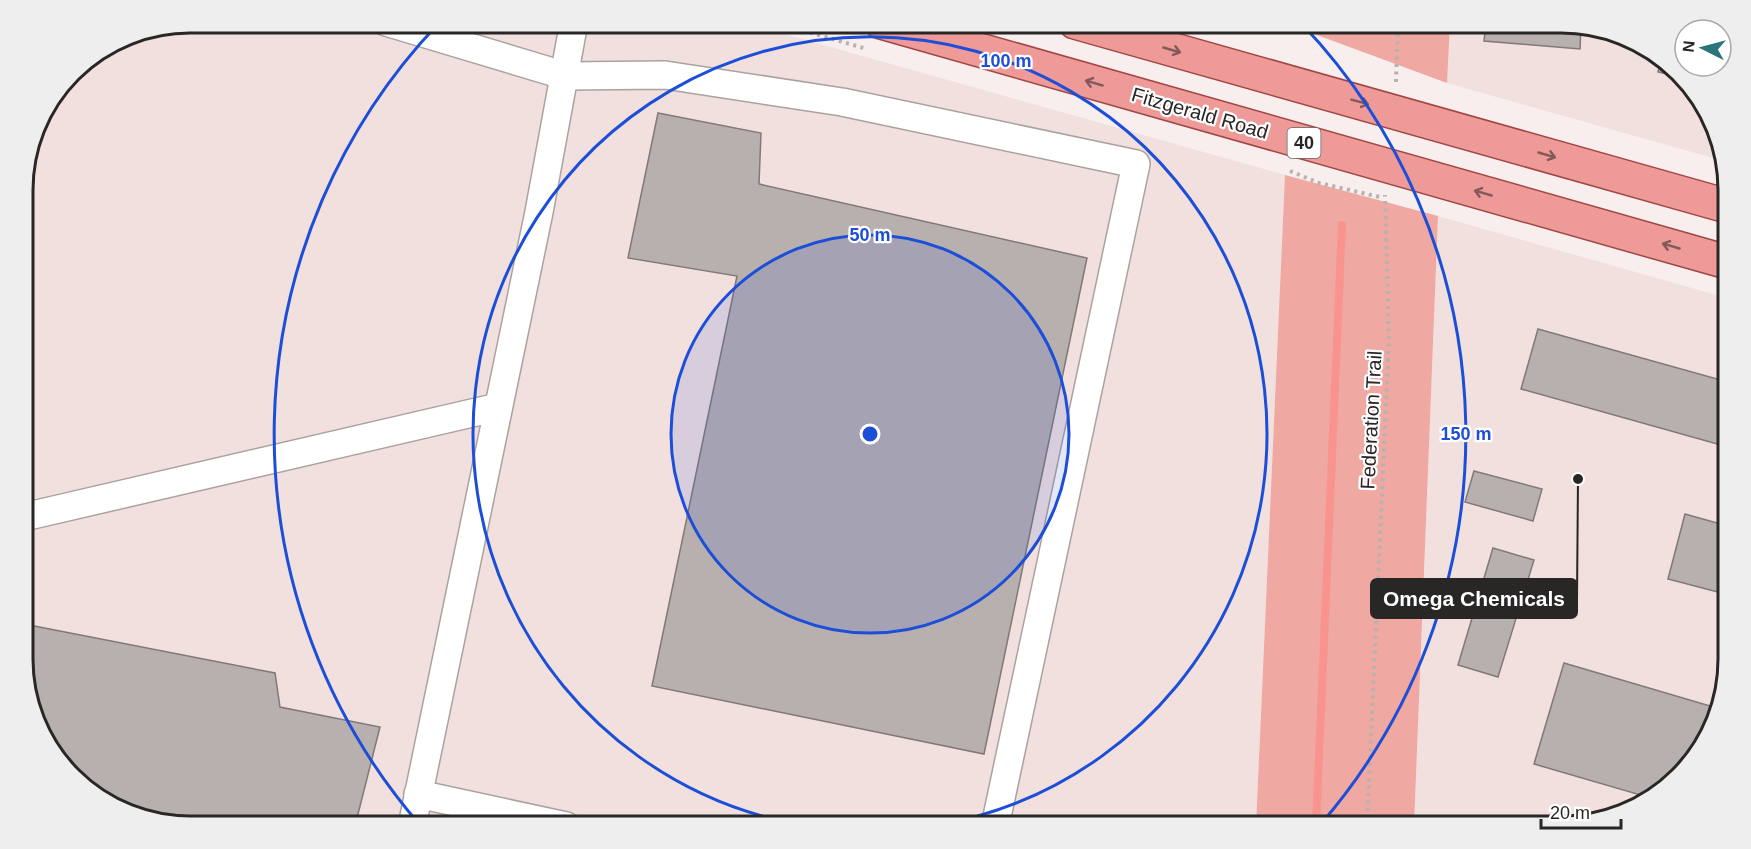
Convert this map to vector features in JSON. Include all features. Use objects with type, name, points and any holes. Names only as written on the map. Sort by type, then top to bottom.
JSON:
[{"type":"main road","name":"Fitzgerald Road","points":[[919,33],[1718,259]]},
{"type":"main road","points":[[1114,33],[1718,203]]},
{"type":"lane","points":[[423,33],[566,76],[676,76],[842,102],[1136,164],[997,816]]},
{"type":"lane","points":[[414,816],[566,76],[572,33]]},
{"type":"lane","points":[[33,515],[498,407]]},
{"type":"lane","points":[[418,794],[520,816]]},
{"type":"path","points":[[1388,110],[1396,84],[1398,33]]},
{"type":"path","name":"Federation Trail","points":[[1367,816],[1389,339],[1385,198],[1391,168]]},
{"type":"shaded area","points":[[190,33],[781,33],[1285,175],[1256,816],[179,816],[139,808],[103,790],[72,763],[49,729],[36,690],[33,659],[33,179],[38,149],[45,130],[65,94],[86,72],[120,49],[149,38]]},
{"type":"shaded area","points":[[1312,33],[1450,33],[1447,83]]},
{"type":"shaded area","points":[[1450,33],[1582,34],[1612,41],[1631,49],[1657,65],[1686,94],[1706,130],[1715,158],[1447,83]]},
{"type":"shaded area","points":[[1285,175],[1438,216],[1414,816],[1256,816]]},
{"type":"shaded area","points":[[1438,216],[1718,295],[1718,659],[1715,690],[1702,729],[1679,763],[1665,777],[1631,800],[1612,808],[1572,816],[1414,816]]},
{"type":"building","points":[[1485,33],[1581,34],[1580,49],[1484,41]]},
{"type":"building","points":[[658,113],[761,133],[759,184],[1087,258],[984,754],[652,686],[737,276],[628,258]]},
{"type":"building","points":[[1538,329],[1718,379],[1718,444],[1521,389]]},
{"type":"building","points":[[1474,471],[1542,489],[1533,521],[1465,502]]},
{"type":"building","points":[[1685,514],[1718,523],[1718,592],[1668,579]]},
{"type":"building","points":[[1493,548],[1534,560],[1498,677],[1458,665]]},
{"type":"building","points":[[33,626],[275,673],[280,707],[380,727],[358,816],[179,816],[139,808],[120,800],[86,777],[72,763],[49,729],[41,710],[34,680]]},
{"type":"building","points":[[1564,663],[1711,706],[1702,729],[1679,763],[1665,777],[1640,795],[1534,764]]},
{"type":"waterway","points":[[1316,816],[1342,225]]},
{"type":"place","name":"Omega Chemicals","points":[[1578,479]]}]
